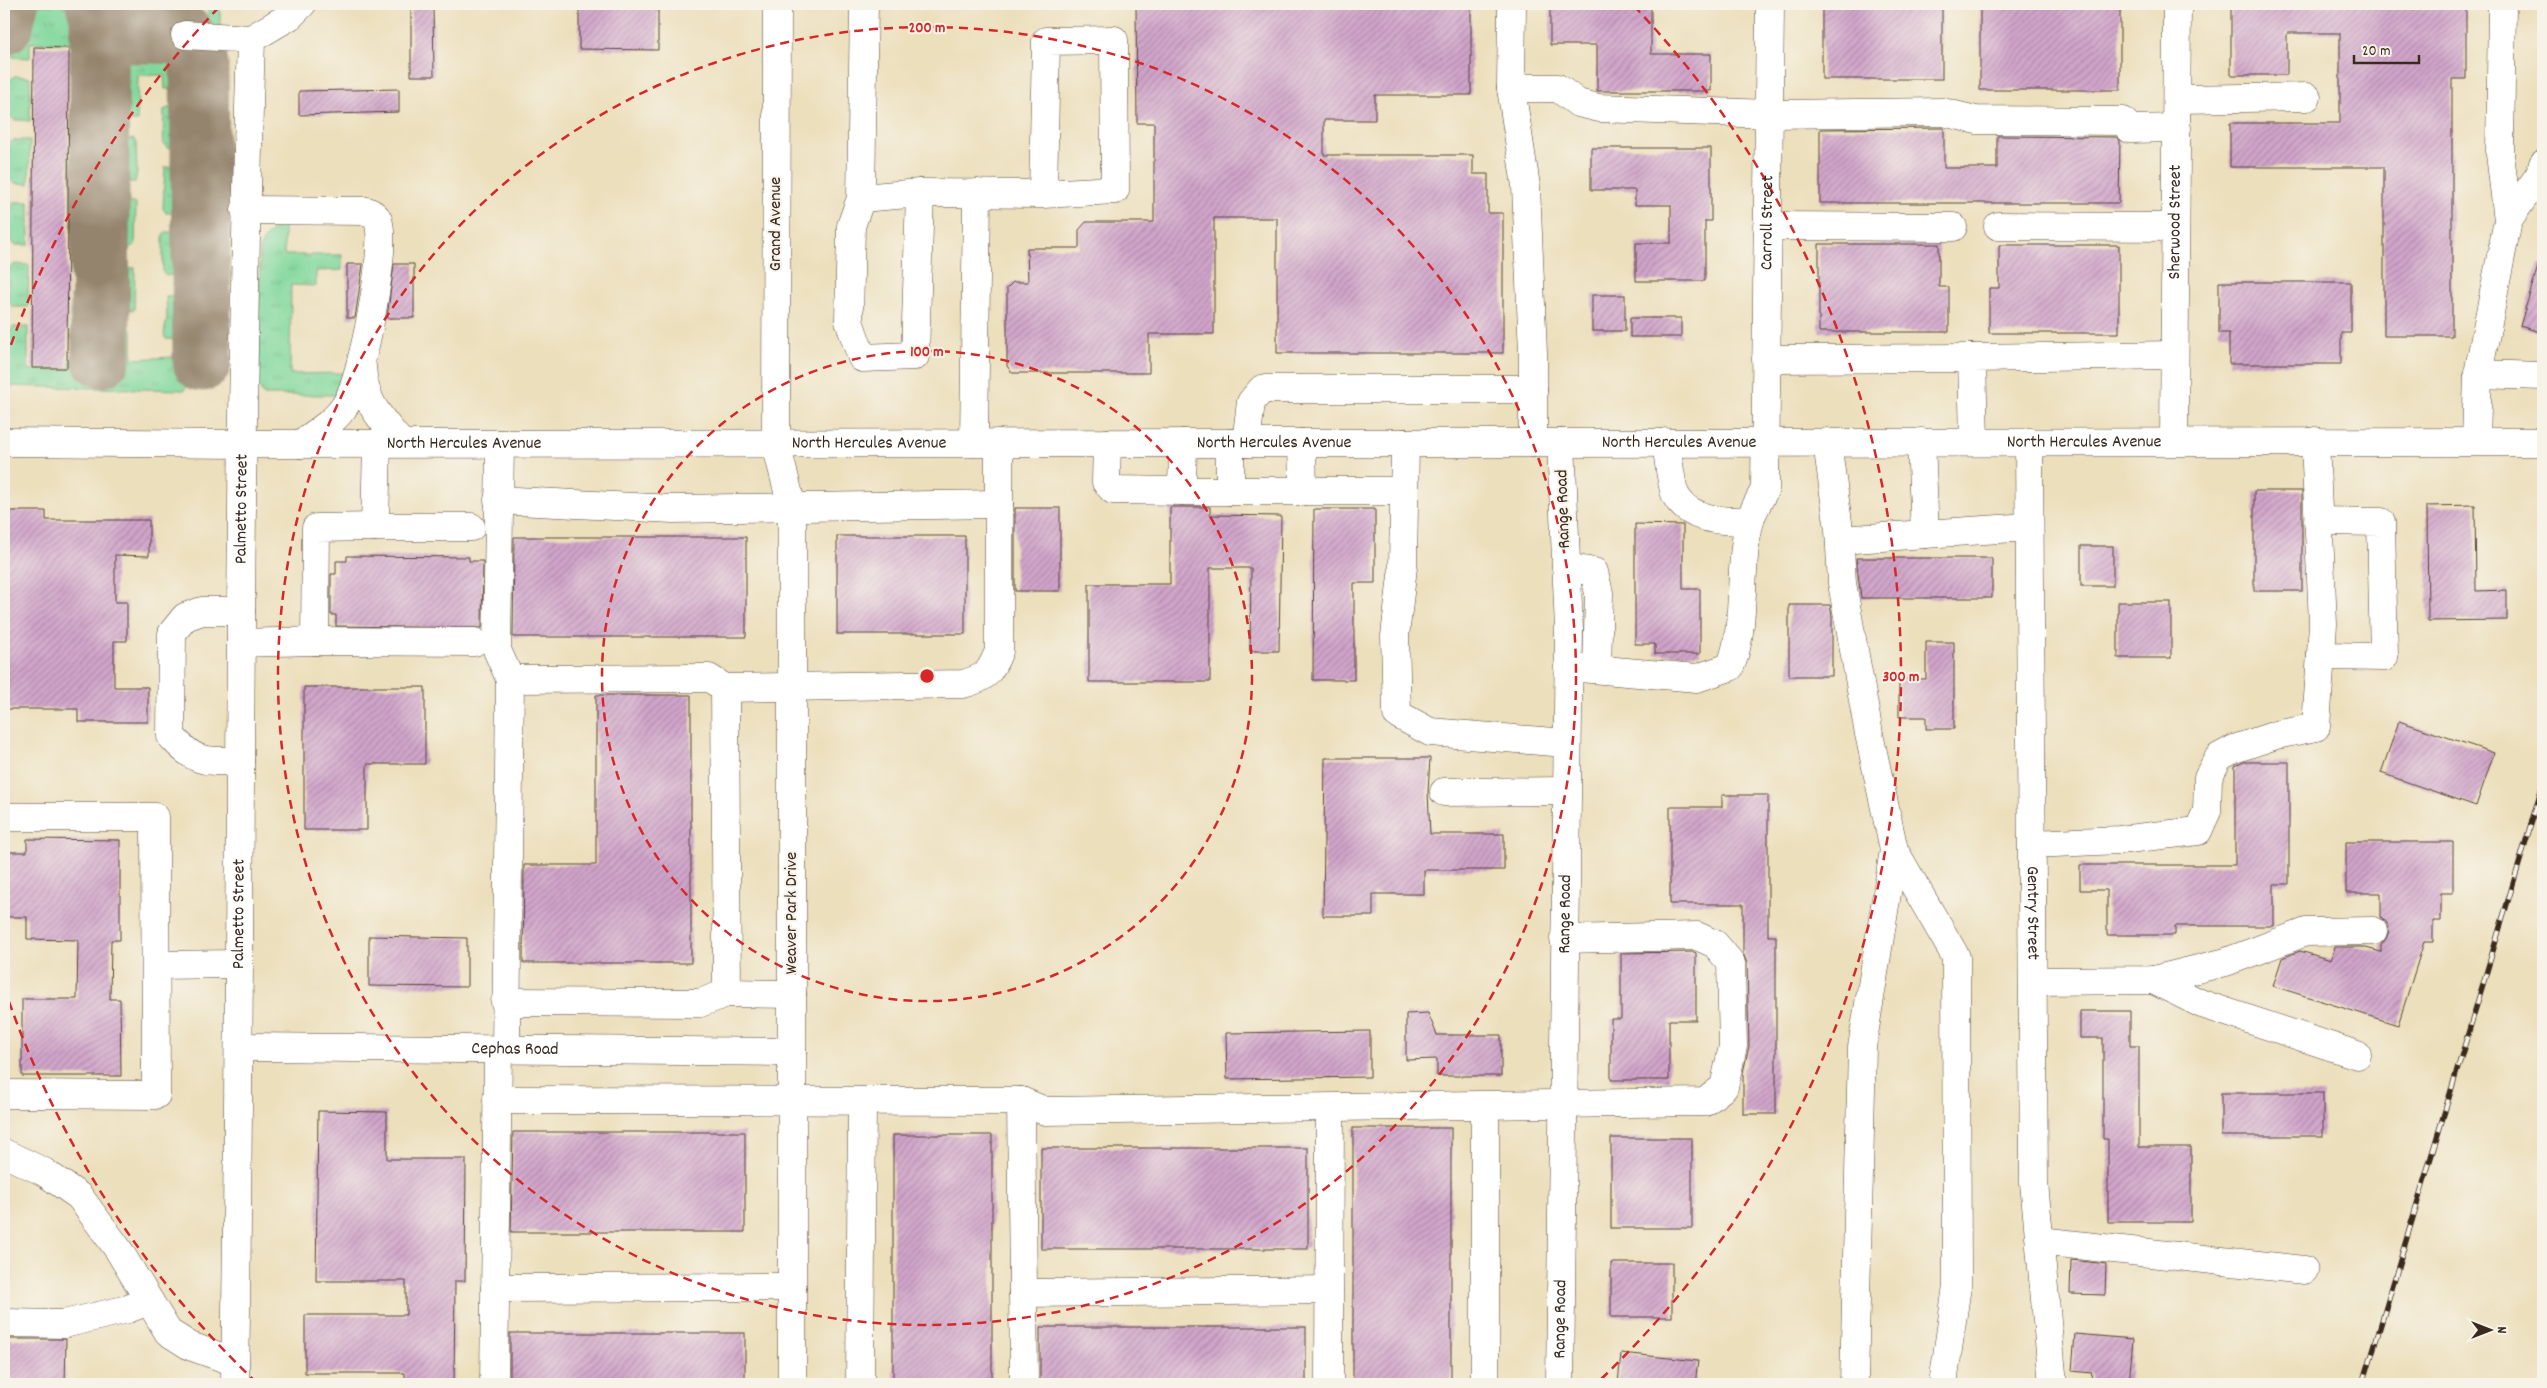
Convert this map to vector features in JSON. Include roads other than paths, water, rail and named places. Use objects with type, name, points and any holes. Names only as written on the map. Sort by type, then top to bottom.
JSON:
[{"type":"street","points":[[185,35],[251,39],[290,16],[302,4]]},
{"type":"street","name":"Grand Avenue","points":[[776,444],[777,4]]},
{"type":"street","points":[[864,4],[862,198],[851,226],[848,321],[862,358],[915,356],[920,193]]},
{"type":"street","points":[[1512,4],[1511,88],[1526,186],[1533,443]]},
{"type":"street","name":"Carroll Street","points":[[1568,668],[1697,678],[1730,667],[1736,652],[1743,561],[1750,520],[1765,489],[1770,4]]},
{"type":"street","name":"Sherwood Street","points":[[2174,441],[2177,4]]},
{"type":"street","points":[[2476,441],[2478,374],[2508,220],[2500,154],[2502,4]]},
{"type":"street","name":"Palmetto Street","points":[[235,1373],[242,444],[245,210],[251,39]]},
{"type":"street","points":[[862,198],[920,193],[1043,194],[1115,190],[1114,40],[1046,41],[1043,194]]},
{"type":"street","points":[[1511,88],[1558,88],[1578,103],[1600,108],[1770,114],[1943,112],[1976,120],[2123,121],[2130,129],[2177,128]]},
{"type":"street","points":[[2177,98],[2307,97]]},
{"type":"street","points":[[2508,220],[2540,174],[2543,164]]},
{"type":"street","points":[[510,679],[709,678],[725,688],[962,684],[980,679],[992,668],[999,650],[999,504],[986,443],[977,193]]},
{"type":"street","points":[[245,210],[367,211],[375,214],[379,221],[379,259],[370,322],[355,386],[345,406],[316,434],[300,444]]},
{"type":"street","points":[[1768,226],[1953,227]]},
{"type":"street","points":[[1998,226],[2175,226]]},
{"type":"street","points":[[1766,359],[2174,355]]},
{"type":"street","points":[[1972,358],[1974,442]]},
{"type":"street","points":[[362,359],[366,394],[389,443],[375,527]]},
{"type":"street","points":[[2478,374],[2543,376]]},
{"type":"street","points":[[1230,491],[1238,443],[1251,402],[1262,389],[1533,389]]},
{"type":"street","points":[[2032,844],[2119,840],[2198,831],[2207,812],[2208,777],[2219,757],[2234,749],[2276,736],[2316,727],[2323,624],[2315,441]]},
{"type":"street","name":"North Hercules Avenue","points":[[4,442],[242,444],[2543,442]]},
{"type":"street","points":[[1666,442],[1676,496],[1693,512],[1725,522],[1750,520]]},
{"type":"street","points":[[1827,442],[1840,540],[1842,582],[1866,715],[1894,850],[1956,957],[1957,1286],[1943,1384]]},
{"type":"street","points":[[1921,442],[1925,534]]},
{"type":"street","name":"Gentry Street","points":[[2028,442],[2034,981],[2034,1183],[2054,1384]]},
{"type":"street","points":[[1107,443],[1106,482],[1113,490],[1404,491]]},
{"type":"street","points":[[1182,491],[1183,443]]},
{"type":"street","points":[[1302,443],[1303,491]]},
{"type":"street","points":[[1404,443],[1404,567],[1395,636],[1397,714],[1430,732],[1566,743]]},
{"type":"street","name":"Range Road","points":[[1560,1384],[1568,668],[1561,443]]},
{"type":"street","points":[[494,1384],[497,1100],[505,1002],[510,679],[497,650],[500,444]]},
{"type":"street","name":"Weaver Park Drive","points":[[776,444],[792,507],[792,1384]]},
{"type":"street","points":[[498,500],[601,507],[673,509],[999,504]]},
{"type":"street","points":[[2318,521],[2381,522],[2384,657],[2321,656]]},
{"type":"street","points":[[315,641],[316,528],[471,527]]},
{"type":"street","points":[[1840,540],[2029,527]]},
{"type":"street","points":[[1566,567],[1594,572],[1600,593],[1597,669]]},
{"type":"street","points":[[240,761],[202,761],[185,751],[171,736],[172,633],[185,617],[202,611],[241,611]]},
{"type":"street","points":[[241,643],[315,641],[474,642]]},
{"type":"street","points":[[725,688],[727,993]]},
{"type":"street","points":[[1444,792],[1566,791]]},
{"type":"street","points":[[4,817],[155,817],[156,1095],[4,1094]]},
{"type":"street","points":[[1854,1384],[1862,1047],[1894,850]]},
{"type":"street","points":[[2034,981],[2153,980],[2226,962],[2306,932],[2373,931]]},
{"type":"street","points":[[497,1100],[1021,1101],[1045,1111],[1330,1108],[1705,1102],[1724,1087],[1733,1046],[1731,963],[1715,944],[1697,936],[1564,939]]},
{"type":"street","points":[[156,965],[238,964]]},
{"type":"street","points":[[2153,980],[2202,1004],[2357,1055]]},
{"type":"street","points":[[505,1002],[700,1003],[727,993],[792,994]]},
{"type":"street","name":"Cephas Road","points":[[238,1048],[792,1052]]},
{"type":"street","points":[[860,1384],[862,1101]]},
{"type":"street","points":[[1021,1101],[1024,1384]]},
{"type":"street","points":[[1486,1106],[1486,1384]]},
{"type":"street","points":[[1329,1384],[1330,1108]]},
{"type":"street","points":[[4,1153],[44,1172],[78,1196],[118,1249],[168,1332],[235,1373]]},
{"type":"street","points":[[2040,1241],[2304,1270]]},
{"type":"street","points":[[495,1288],[792,1287]]},
{"type":"street","points":[[1023,1293],[1329,1290]]},
{"type":"street","points":[[4,1323],[64,1324],[128,1309],[148,1301]]},
{"type":"railway","points":[[2363,1384],[2543,784]]}]
